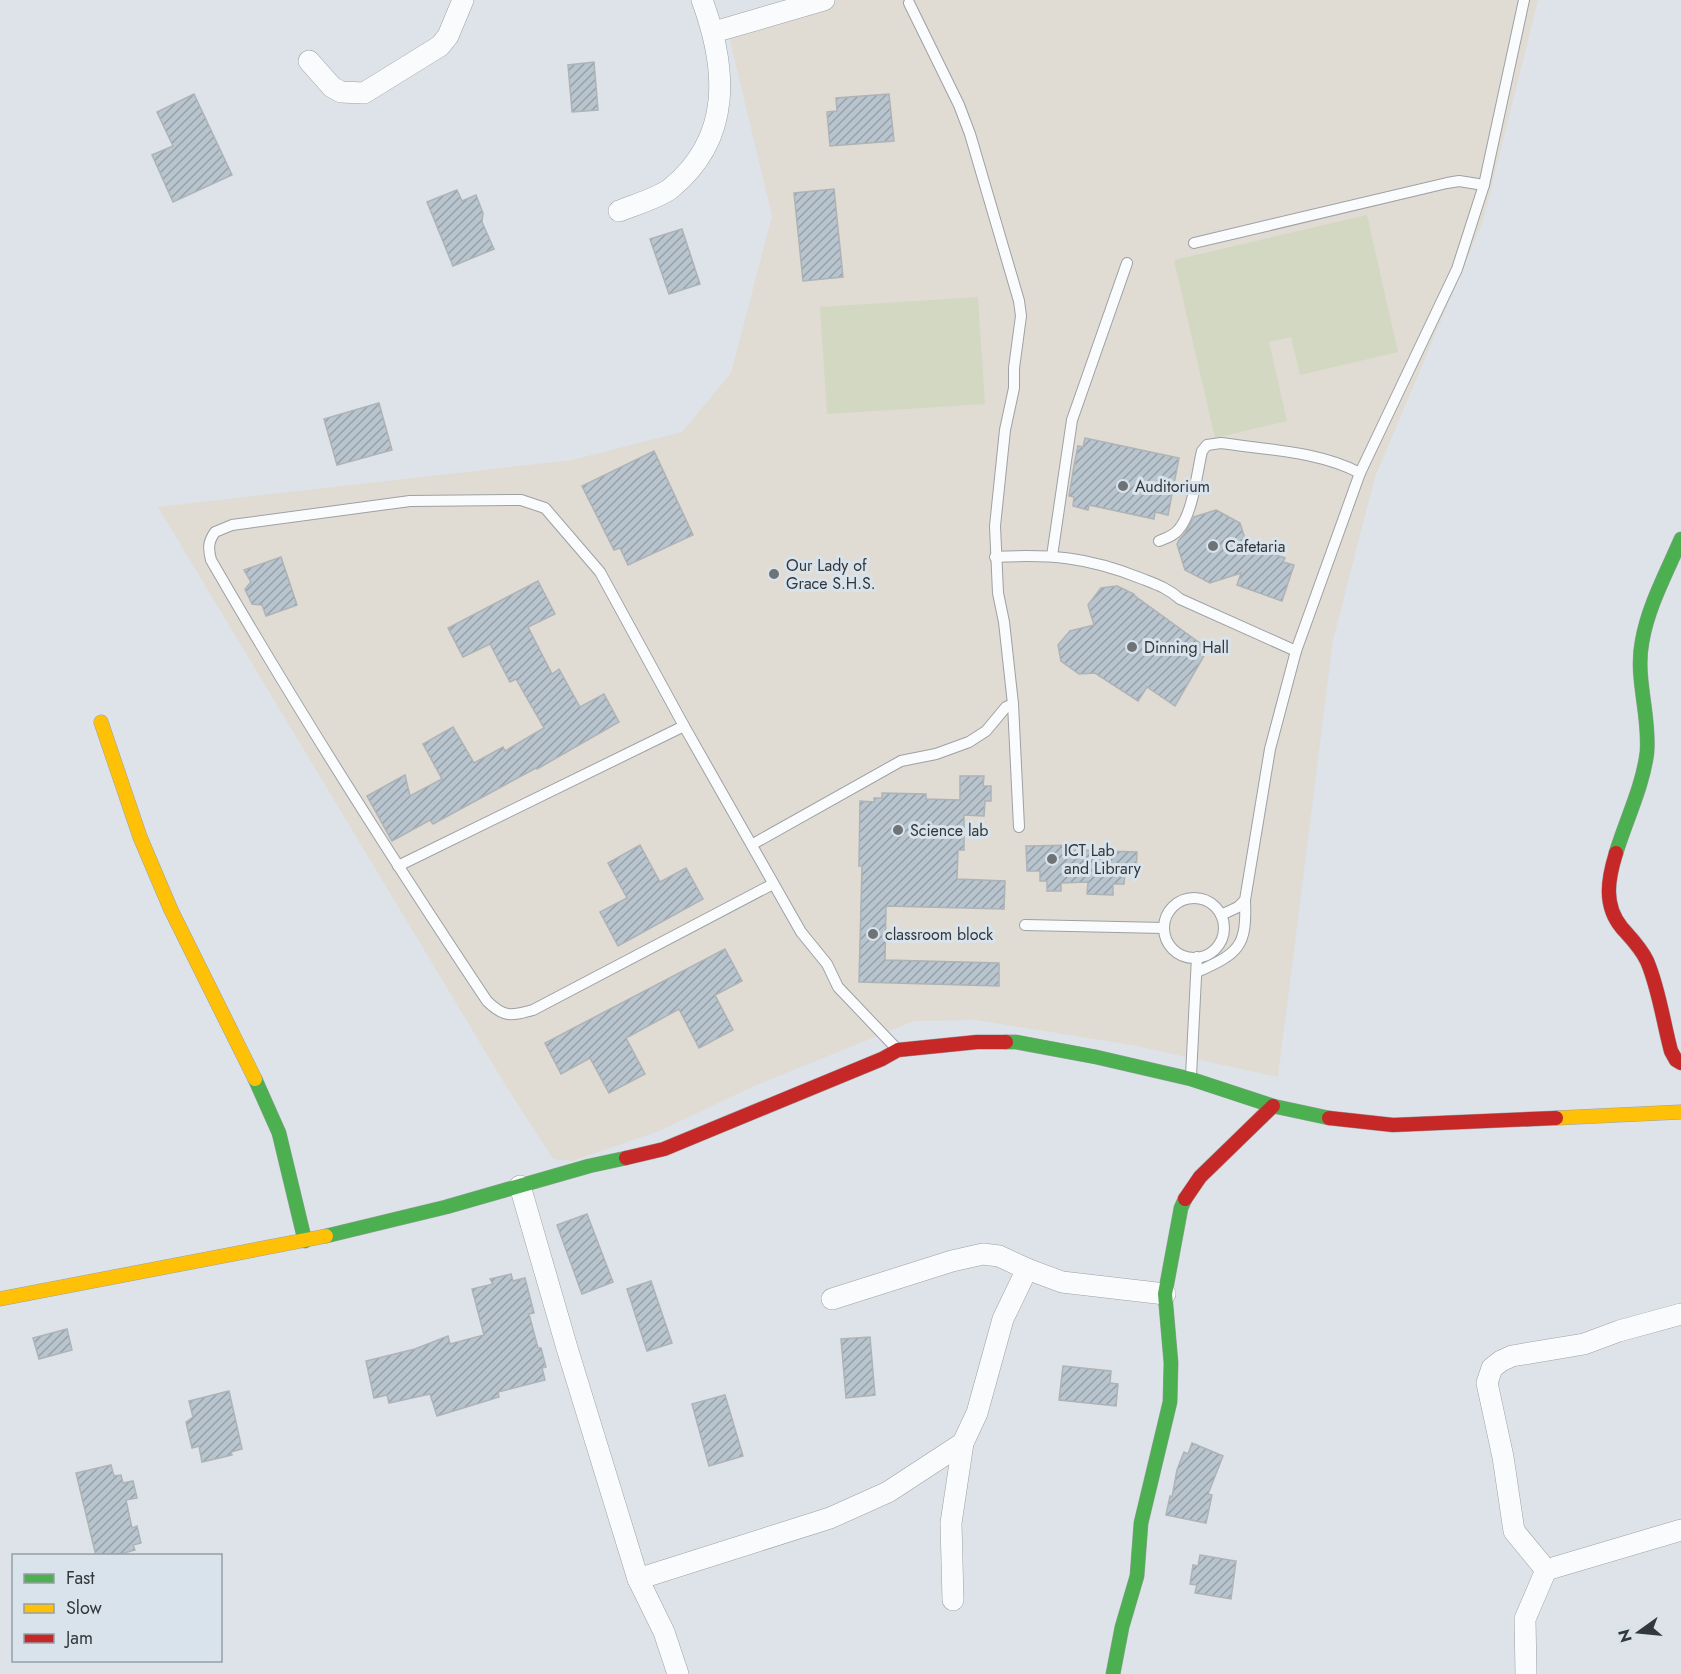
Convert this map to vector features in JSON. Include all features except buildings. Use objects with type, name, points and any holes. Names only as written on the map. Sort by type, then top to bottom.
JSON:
[{"type":"street","points":[[309,62],[332,87],[341,92],[364,93],[440,46],[448,36],[463,0]]},
{"type":"street","points":[[619,211],[668,190],[698,160],[712,131],[720,100],[720,70],[714,32],[702,0]]},
{"type":"street","points":[[714,32],[824,0]]},
{"type":"street","points":[[1681,539],[1645,625],[1641,645],[1640,672],[1647,744],[1644,766],[1611,872],[1608,891],[1609,905],[1613,915],[1640,948],[1650,968],[1671,1051],[1676,1060],[1681,1063]]},
{"type":"street","points":[[101,722],[140,837],[171,910],[253,1074],[279,1133],[305,1241]]},
{"type":"street","points":[[0,1299],[305,1241],[446,1207],[589,1166],[664,1149],[882,1059],[898,1050],[978,1042],[1016,1042],[1096,1057],[1191,1079],[1273,1106],[1346,1121],[1393,1125],[1681,1112]]},
{"type":"street","points":[[1113,1674],[1122,1627],[1137,1576],[1141,1523],[1170,1402],[1171,1364],[1165,1294],[1181,1208],[1189,1191],[1200,1177],[1273,1106]]},
{"type":"street","points":[[520,1186],[638,1578],[664,1632],[678,1674]]},
{"type":"street","points":[[832,1299],[952,1261],[983,1254],[999,1256],[1062,1282],[1165,1294]]},
{"type":"street","points":[[953,1600],[951,1524],[963,1443],[977,1413],[1003,1319],[1027,1269]]},
{"type":"street","points":[[1546,1570],[1514,1531],[1503,1457],[1487,1383],[1492,1368],[1512,1356],[1584,1344],[1619,1331],[1681,1314]]},
{"type":"street","points":[[638,1578],[830,1518],[888,1492],[963,1443]]},
{"type":"street","points":[[1546,1570],[1681,1530]]},
{"type":"street","points":[[1526,1674],[1526,1618],[1546,1570]]},
{"type":"lane","points":[[1197,972],[1224,959],[1240,944],[1244,935],[1245,900],[1270,749],[1296,651],[1360,473],[1457,269],[1484,184],[1524,0]]},
{"type":"lane","points":[[909,3],[960,105],[1019,301],[1021,316],[1014,368],[1014,388],[1005,430],[995,526],[995,557],[1013,704],[1018,767],[1019,827]]},
{"type":"lane","points":[[1194,243],[1447,183],[1484,184]]},
{"type":"lane","points":[[1052,556],[1072,420],[1127,263]]},
{"type":"lane","points":[[1159,541],[1173,535],[1181,528],[1187,514],[1202,451],[1207,445],[1221,443],[1313,456],[1342,464],[1360,473]]},
{"type":"lane","points":[[773,884],[533,1010],[516,1015],[497,1011],[487,1001],[398,866],[275,670],[211,560],[208,549],[209,541],[215,532],[232,525],[410,501],[521,500],[545,508],[600,572],[801,932],[827,964],[838,987],[898,1050]]},
{"type":"lane","points":[[995,557],[1052,556],[1099,563],[1168,589],[1180,598],[1296,651]]},
{"type":"lane","points":[[753,844],[901,761],[936,754],[969,742],[986,731],[1006,707],[1013,704]]},
{"type":"lane","points":[[398,866],[684,726]]},
{"type":"lane","points":[[1186,899],[1205,900],[1213,905],[1221,915],[1223,932],[1220,941],[1207,955],[1188,957],[1178,953],[1166,938],[1164,928],[1170,910],[1186,899]]},
{"type":"lane","points":[[1221,915],[1238,907],[1245,900]]},
{"type":"lane","points":[[1025,925],[1164,928]]},
{"type":"lane","points":[[1191,1079],[1197,957]]},
{"type":"shaded area","name":"Our Lady of Grace S.H.S.","points":[[805,0],[1538,0],[1483,221],[1375,477],[1333,640],[1278,1077],[1132,1045],[976,1020],[914,1021],[754,1086],[659,1131],[572,1161],[553,1159],[506,1086],[158,507],[572,460],[682,432],[731,373],[772,216],[728,32]]},
{"type":"green space","points":[[1367,215],[1398,352],[1300,375],[1291,337],[1269,342],[1287,421],[1215,438],[1174,260]]},
{"type":"green space","points":[[978,297],[985,404],[827,414],[820,307]]},
{"type":"traffic: fast","points":[[1616,853],[1638,790],[1647,752],[1640,669],[1642,642],[1653,602],[1681,539]]},
{"type":"traffic: fast","points":[[1006,1042],[1096,1057],[1191,1079],[1273,1106],[1329,1118]]},
{"type":"traffic: fast","points":[[255,1079],[279,1133],[305,1241]]},
{"type":"traffic: fast","points":[[326,1236],[446,1207],[589,1166],[626,1158]]},
{"type":"traffic: fast","points":[[1113,1674],[1122,1627],[1137,1576],[1141,1523],[1170,1402],[1171,1363],[1165,1294],[1181,1208],[1185,1199]]},
{"type":"traffic: slow","points":[[101,722],[140,837],[171,910],[255,1079]]},
{"type":"traffic: slow","points":[[1556,1118],[1681,1112]]},
{"type":"traffic: slow","points":[[0,1299],[326,1236]]},
{"type":"traffic: jam","points":[[1616,853],[1609,882],[1612,910],[1622,928],[1639,947],[1647,961],[1658,994],[1671,1051],[1676,1060],[1681,1063]]},
{"type":"traffic: jam","points":[[626,1158],[664,1149],[882,1059],[898,1050],[977,1042],[1006,1042]]},
{"type":"traffic: jam","points":[[1185,1199],[1200,1177],[1273,1106]]},
{"type":"traffic: jam","points":[[1329,1118],[1393,1125],[1556,1118]]},
{"type":"place","name":"Auditorium","points":[[1123,486]]},
{"type":"place","name":"Cafetaria","points":[[1213,546]]},
{"type":"place","name":"Our Lady of Grace S.H.S.","points":[[774,574]]},
{"type":"place","name":"Dinning Hall","points":[[1132,647]]},
{"type":"place","name":"Science lab","points":[[898,830]]},
{"type":"place","name":"ICT Lab and Library","points":[[1052,859]]},
{"type":"place","name":"classroom block","points":[[873,934]]}]
